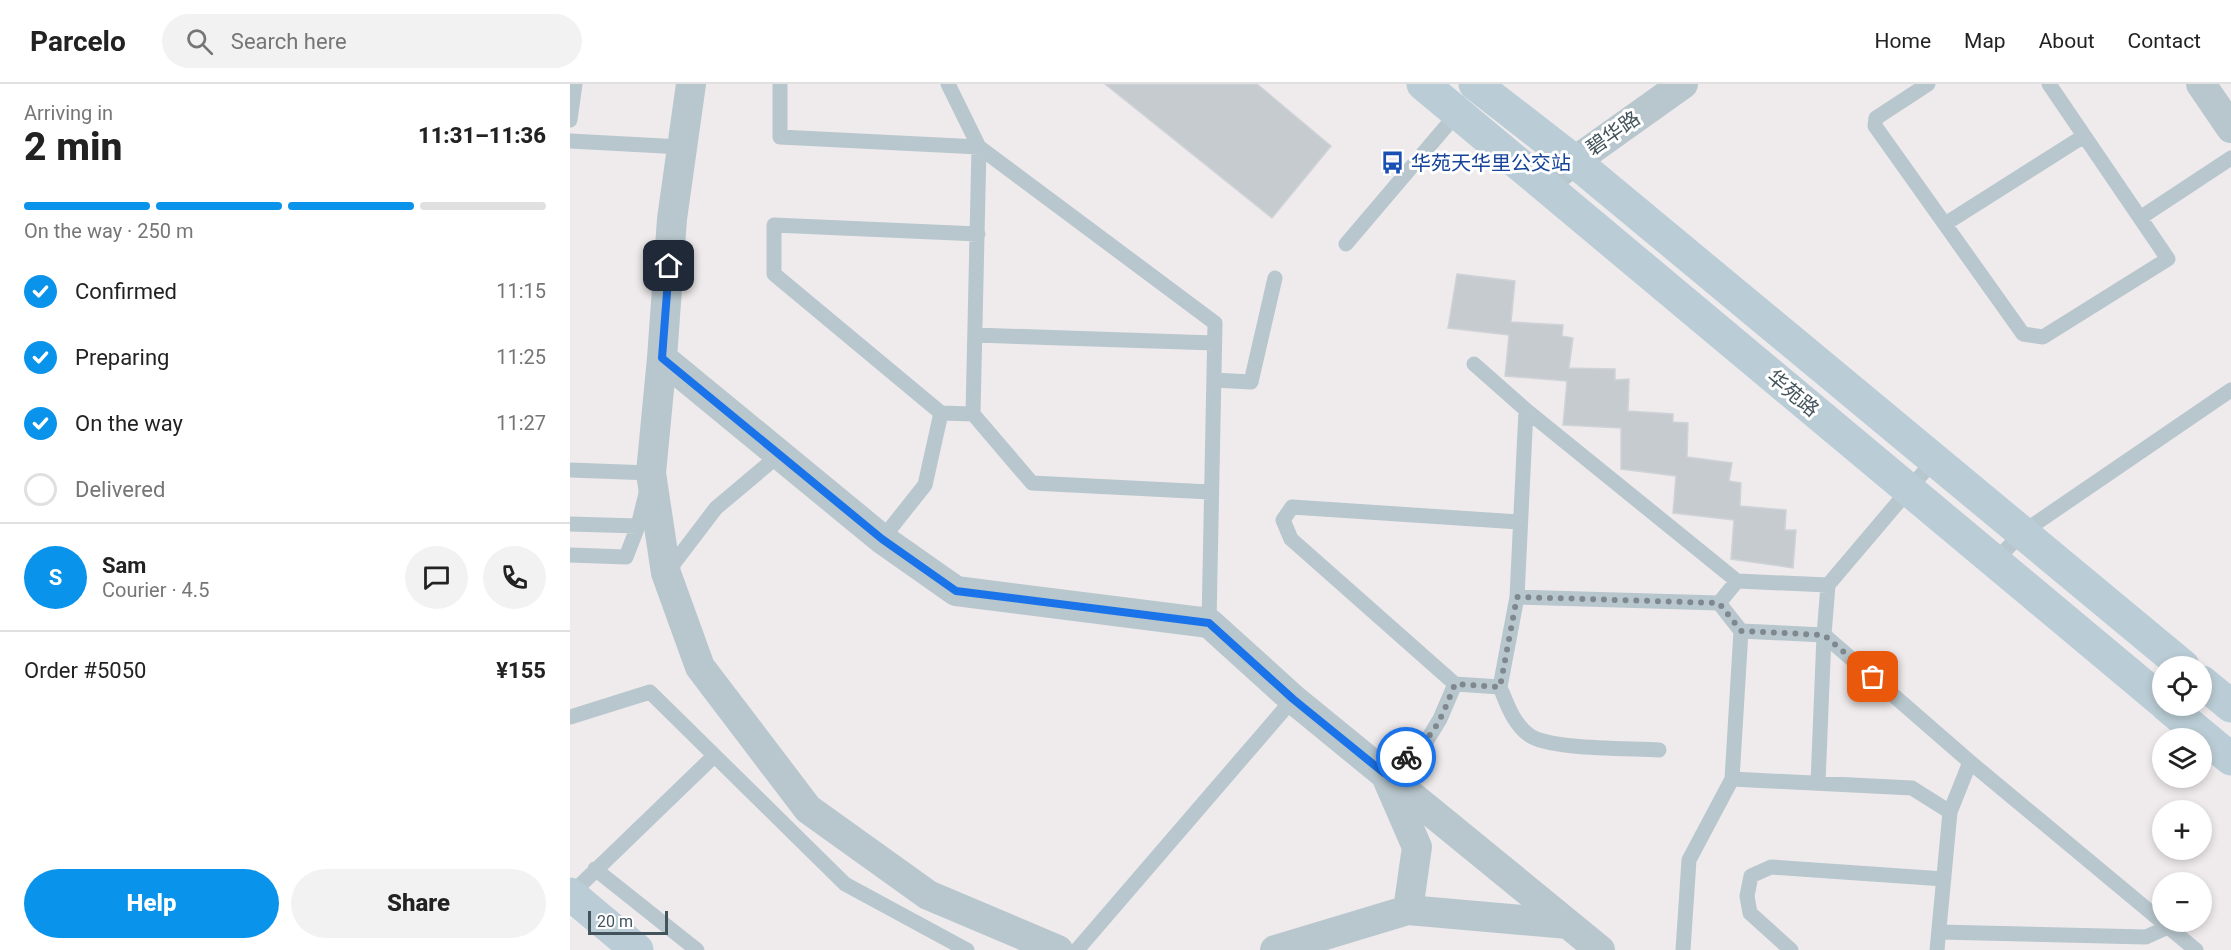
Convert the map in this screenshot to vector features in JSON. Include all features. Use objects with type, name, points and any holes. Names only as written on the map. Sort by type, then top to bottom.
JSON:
[{"type":"main road","name":"华苑路","points":[[1423,84],[2152,693]]},
{"type":"main road","name":"华苑路","points":[[1477,85],[1573,160],[2171,656]]},
{"type":"main road","points":[[2212,690],[2231,706]]},
{"type":"main road","name":"华苑路","points":[[2179,716],[2231,759]]},
{"type":"main road","points":[[570,895],[637,950]]},
{"type":"street","points":[[691,84],[672,219],[651,472],[666,573],[700,667],[808,809],[928,895],[1058,950]]},
{"type":"street","name":"碧华路","points":[[1544,183],[1573,160],[1683,84]]},
{"type":"street","points":[[2201,84],[2231,128]]},
{"type":"street","points":[[662,358],[882,539],[956,591],[1209,623],[1293,699],[1600,950]]},
{"type":"street","points":[[1384,773],[1417,847],[1408,910]]},
{"type":"street","points":[[1275,950],[1346,939],[1408,910],[1568,924]]},
{"type":"lane","points":[[570,120],[574,84]]},
{"type":"lane","points":[[780,84],[780,137],[979,147],[1215,323],[1209,623]]},
{"type":"lane","points":[[948,84],[979,147],[973,414],[1032,483],[1210,492]]},
{"type":"lane","points":[[1928,84],[1876,118],[1875,126],[2023,334],[2043,337],[2168,259],[2049,84]]},
{"type":"lane","points":[[1347,244],[1458,113],[1477,85]]},
{"type":"lane","points":[[1945,224],[2084,135]]},
{"type":"lane","points":[[570,141],[682,147]]},
{"type":"lane","points":[[2140,218],[2231,158]]},
{"type":"lane","points":[[973,414],[941,413],[774,274],[774,225],[978,234]]},
{"type":"lane","points":[[1214,380],[1251,382],[1275,278]]},
{"type":"lane","points":[[975,335],[1214,343]]},
{"type":"lane","points":[[1474,364],[1526,410],[1737,581],[1828,585]]},
{"type":"lane","points":[[1995,561],[2023,532],[2231,390]]},
{"type":"lane","points":[[1526,410],[1517,597],[1500,687],[1512,716],[1529,735],[1548,743],[1659,750]]},
{"type":"lane","points":[[882,539],[925,485],[941,413]]},
{"type":"lane","points":[[666,573],[716,508],[779,455]]},
{"type":"lane","points":[[1818,783],[1828,585],[1934,460]]},
{"type":"lane","points":[[570,470],[651,472],[638,526],[626,557],[570,555]]},
{"type":"lane","points":[[1500,687],[1455,684],[1291,539],[1283,520],[1292,507],[1519,522]]},
{"type":"lane","points":[[570,524],[638,526]]},
{"type":"lane","points":[[1719,603],[1737,581]]},
{"type":"lane","points":[[1517,597],[1719,603]]},
{"type":"lane","points":[[1683,950],[1689,860],[1732,779],[1741,631],[1719,603]]},
{"type":"lane","points":[[1741,631],[1824,635],[1970,762],[2152,914]]},
{"type":"lane","points":[[1384,773],[1426,742],[1440,719],[1455,684]]},
{"type":"lane","points":[[570,717],[650,692],[845,884],[967,950]]},
{"type":"lane","points":[[1077,950],[1293,699]]},
{"type":"lane","points":[[570,895],[714,756]]},
{"type":"lane","points":[[1937,950],[1950,812],[1970,762]]},
{"type":"lane","points":[[1732,779],[1912,788],[1932,798],[1950,812]]},
{"type":"lane","points":[[1791,950],[1750,913],[1748,896],[1751,876],[1771,867],[1944,879]]},
{"type":"lane","points":[[595,869],[697,950]]},
{"type":"lane","points":[[1939,932],[2146,937],[2157,932]]},
{"type":"lane","points":[[2174,932],[2196,950]]},
{"type":"building","points":[[1105,84],[1257,84],[1331,146],[1272,218]]},
{"type":"building","points":[[1457,274],[1515,281],[1511,322],[1563,325],[1562,336],[1573,338],[1569,368],[1615,369],[1615,380],[1629,379],[1628,411],[1673,414],[1673,422],[1688,423],[1687,457],[1732,463],[1729,481],[1741,483],[1740,506],[1786,510],[1785,530],[1796,530],[1793,568],[1731,559],[1734,520],[1673,513],[1676,476],[1621,469],[1621,428],[1563,425],[1567,381],[1505,376],[1509,335],[1448,328]]},
{"type":"way so far","points":[[1406,757],[1426,742],[1440,719],[1455,684],[1500,687],[1517,597],[1719,603],[1741,631],[1824,635],[1873,677]]},
{"type":"place","name":"华苑天华里公交站","points":[[1393,163]]},
{"type":"route","points":[[669,266],[662,358],[882,539],[956,591],[1209,623],[1293,699],[1384,773],[1406,757]]}]
